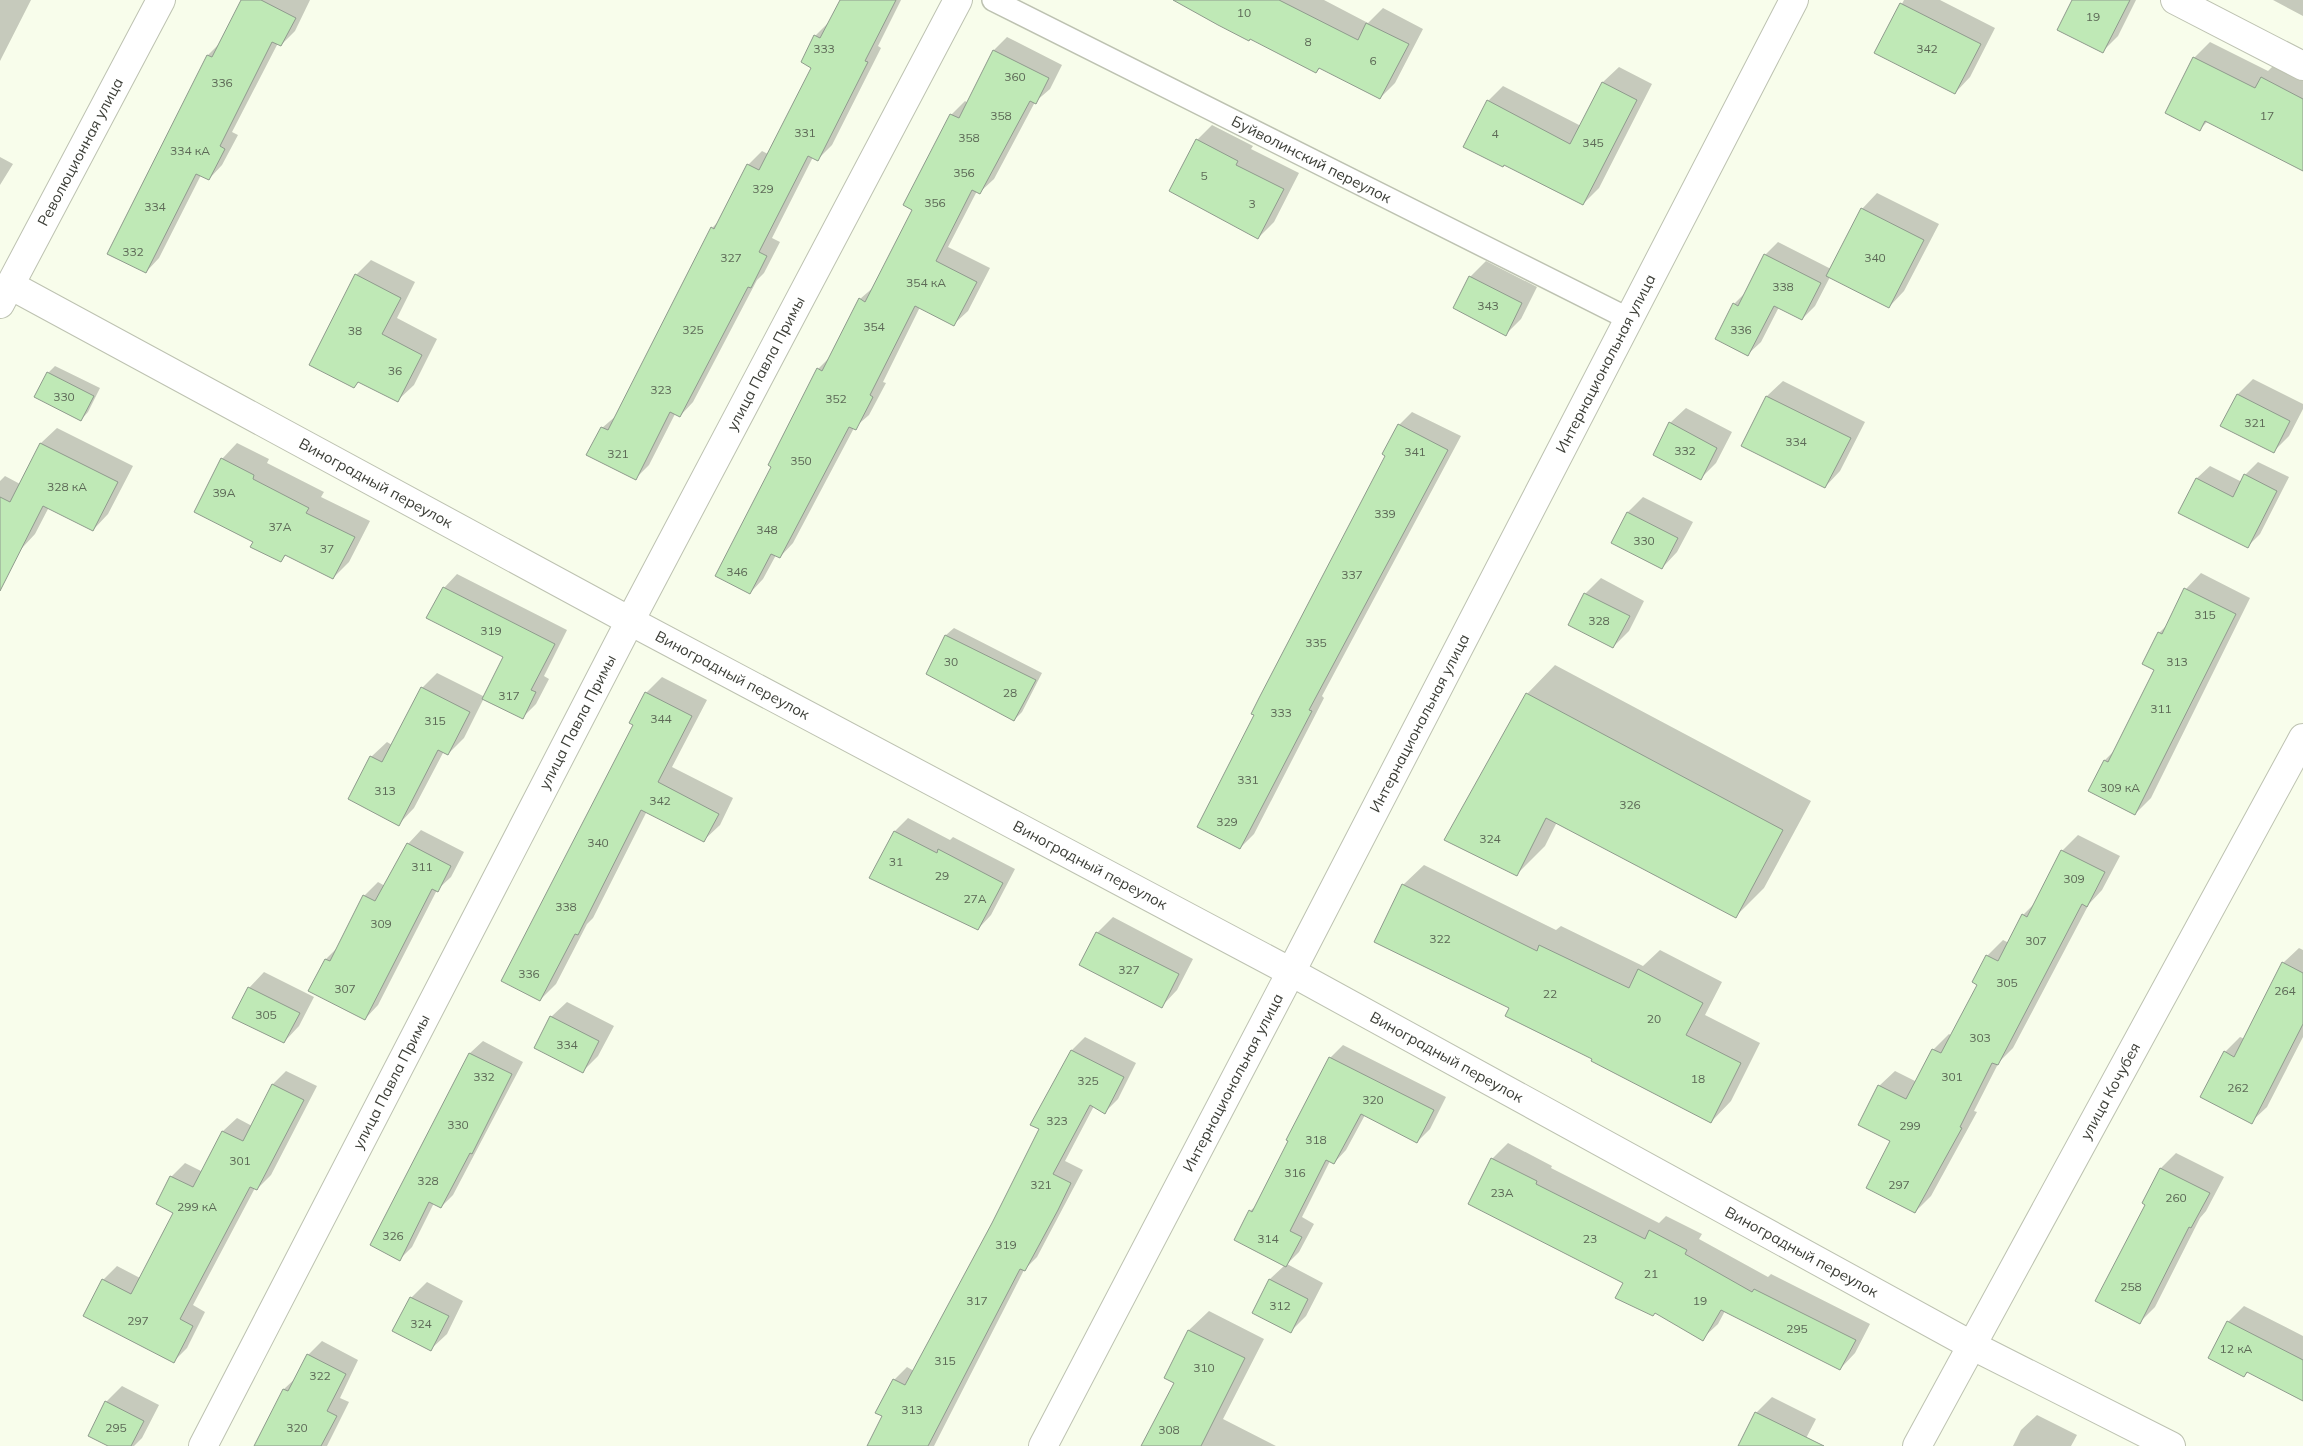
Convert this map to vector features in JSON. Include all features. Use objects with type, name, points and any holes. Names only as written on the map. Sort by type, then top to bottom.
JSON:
[{"type":"street","name":"Революционная улица","points":[[5,294],[162,0]]},
{"type":"street","name":"улица Павла Примы","points":[[203,1446],[630,622],[958,0]]},
{"type":"street","name":"Интернациональная улица","points":[[1043,1446],[1291,972],[1794,0]]},
{"type":"street","points":[[2175,0],[2303,66]]},
{"type":"street","name":"Виноградный переулок","points":[[5,294],[1291,972],[1971,1345],[2171,1446]]},
{"type":"street","name":"улица Кочубея","points":[[1918,1446],[1971,1345],[2303,738]]},
{"type":"lane","name":"Буйволинский переулок","points":[[993,0],[1629,319]]},
{"type":"building","points":[[241,0],[261,0],[296,18],[281,46],[272,42],[220,146],[225,149],[209,180],[196,174],[146,273],[107,254],[207,55],[212,57]]},
{"type":"building","points":[[840,0],[896,0],[865,61],[868,62],[818,161],[808,156],[759,252],[767,256],[751,288],[748,287],[680,417],[670,412],[636,480],[586,455],[601,427],[608,430],[711,227],[714,229],[747,164],[759,170],[811,68],[801,62],[814,35],[820,38]]},
{"type":"building","points":[[1173,0],[1279,0],[1358,40],[1366,23],[1409,44],[1380,99],[1319,68],[1316,73],[1250,39],[1249,41]]},
{"type":"building","points":[[2072,0],[2130,0],[2103,53],[2057,30]]},
{"type":"building","points":[[1900,3],[1981,44],[1955,94],[1874,53]]},
{"type":"building","points":[[993,50],[1049,78],[1036,104],[1030,101],[980,194],[972,190],[936,261],[977,282],[954,326],[915,306],[870,395],[873,397],[856,430],[849,427],[780,558],[771,554],[750,594],[715,576],[771,467],[768,465],[817,368],[822,371],[859,298],[865,302],[912,210],[903,205],[950,114],[959,118]]},
{"type":"building","points":[[2193,57],[2255,88],[2261,77],[2303,99],[2303,171],[2205,121],[2200,131],[2165,113]]},
{"type":"building","points":[[1602,82],[1637,100],[1583,205],[1504,165],[1503,167],[1463,147],[1487,100],[1570,144]]},
{"type":"building","points":[[1196,139],[1238,161],[1236,165],[1284,189],[1258,239],[1169,191]]},
{"type":"building","points":[[1861,208],[1924,240],[1889,308],[1826,276]]},
{"type":"building","points":[[1764,254],[1821,283],[1802,320],[1774,306],[1748,356],[1715,339],[1733,303],[1738,306]]},
{"type":"building","points":[[355,274],[401,298],[382,334],[422,355],[398,402],[358,382],[354,388],[309,365]]},
{"type":"building","points":[[1469,276],[1522,303],[1506,336],[1453,308]]},
{"type":"building","points":[[47,372],[94,396],[81,421],[34,397]]},
{"type":"building","points":[[2237,394],[2290,421],[2274,453],[2220,426]]},
{"type":"building","points":[[1766,396],[1851,438],[1825,488],[1741,446]]},
{"type":"building","points":[[1669,422],[1717,448],[1701,480],[1653,455]]},
{"type":"building","points":[[1398,424],[1448,450],[1309,710],[1312,711],[1240,849],[1197,827],[1254,715],[1251,714],[1259,698],[1385,456],[1382,454]]},
{"type":"building","points":[[40,443],[118,482],[93,531],[43,506],[0,591],[0,497],[10,502]]},
{"type":"building","points":[[221,458],[254,475],[253,479],[309,508],[306,513],[355,537],[333,579],[285,555],[281,562],[250,547],[253,542],[194,512]]},
{"type":"building","points":[[2244,474],[2277,491],[2248,548],[2178,513],[2196,478],[2233,497]]},
{"type":"building","points":[[1627,512],[1678,538],[1662,569],[1611,543]]},
{"type":"building","points":[[443,587],[555,644],[531,690],[536,692],[523,719],[482,699],[503,657],[426,618]]},
{"type":"building","points":[[2184,588],[2236,614],[2135,815],[2088,791],[2104,760],[2108,762],[2154,670],[2142,664],[2158,632],[2162,634]]},
{"type":"building","points":[[1584,593],[1630,616],[1613,648],[1568,625]]},
{"type":"building","points":[[945,635],[1036,680],[1014,721],[926,674]]},
{"type":"building","points":[[421,687],[470,712],[448,755],[438,750],[399,826],[348,799],[370,756],[382,762]]},
{"type":"building","points":[[645,692],[692,716],[658,782],[719,814],[704,842],[641,810],[578,935],[575,934],[540,1001],[501,981],[633,725],[629,723]]},
{"type":"building","points":[[1526,693],[1783,830],[1736,918],[1546,818],[1517,876],[1444,840]]},
{"type":"building","points":[[894,831],[937,853],[938,849],[1003,883],[978,930],[869,878]]},
{"type":"building","points":[[407,843],[451,866],[438,892],[432,889],[365,1020],[308,991],[325,959],[330,961],[363,895],[375,901]]},
{"type":"building","points":[[2061,850],[2105,872],[2087,907],[2082,904],[1998,1065],[1992,1063],[1960,1127],[1962,1128],[1915,1213],[1866,1188],[1890,1141],[1858,1125],[1878,1085],[1906,1099],[1932,1049],[1941,1053],[1977,985],[1972,982],[1986,955],[1998,961],[2022,914],[2027,917]]},
{"type":"building","points":[[1402,884],[1537,951],[1539,945],[1629,988],[1638,969],[1703,1003],[1686,1035],[1741,1063],[1711,1123],[1591,1061],[1592,1059],[1505,1016],[1509,1008],[1374,942]]},
{"type":"building","points":[[1096,932],[1179,974],[1162,1008],[1079,965]]},
{"type":"building","points":[[2282,962],[2303,973],[2303,1024],[2252,1124],[2200,1097],[2224,1051],[2234,1057]]},
{"type":"building","points":[[248,987],[300,1013],[284,1043],[232,1018]]},
{"type":"building","points":[[550,1016],[599,1041],[583,1073],[534,1048]]},
{"type":"building","points":[[1071,1050],[1124,1077],[1105,1114],[1090,1105],[1053,1174],[1071,1183],[1058,1210],[1025,1271],[1020,1269],[928,1446],[867,1446],[882,1416],[875,1413],[893,1379],[905,1385],[992,1223],[1039,1129],[1030,1125]]},
{"type":"building","points":[[469,1053],[512,1074],[472,1154],[470,1153],[441,1208],[429,1202],[400,1261],[370,1245]]},
{"type":"building","points":[[1329,1057],[1434,1110],[1417,1143],[1361,1114],[1334,1164],[1326,1160],[1290,1231],[1302,1237],[1286,1267],[1234,1240],[1249,1210],[1252,1212],[1288,1141],[1286,1140]]},
{"type":"building","points":[[272,1084],[304,1100],[257,1190],[250,1187],[180,1319],[193,1326],[174,1363],[83,1316],[102,1279],[131,1294],[173,1213],[156,1204],[170,1176],[193,1187],[222,1131],[243,1141]]},
{"type":"building","points":[[1491,1158],[1537,1181],[1536,1184],[1645,1239],[1649,1230],[1687,1250],[1685,1254],[1752,1292],[1754,1289],[1856,1340],[1840,1370],[1721,1310],[1703,1341],[1655,1313],[1653,1316],[1615,1298],[1623,1283],[1468,1204]]},
{"type":"building","points":[[2160,1168],[2210,1193],[2191,1228],[2189,1227],[2140,1324],[2095,1301],[2145,1205],[2142,1203]]},
{"type":"building","points":[[1269,1279],[1308,1299],[1291,1333],[1252,1313]]},
{"type":"building","points":[[410,1297],[449,1316],[431,1351],[392,1331]]},
{"type":"building","points":[[2227,1321],[2303,1360],[2303,1401],[2247,1372],[2244,1377],[2208,1358]]},
{"type":"building","points":[[1188,1330],[1245,1358],[1201,1446],[1141,1446],[1174,1383],[1164,1378]]},
{"type":"building","points":[[307,1354],[346,1374],[327,1411],[337,1416],[321,1446],[254,1446],[283,1389],[288,1391]]},
{"type":"building","points":[[105,1401],[144,1421],[131,1446],[108,1446],[88,1436]]},
{"type":"building","points":[[1755,1412],[1824,1446],[1738,1446]]}]
